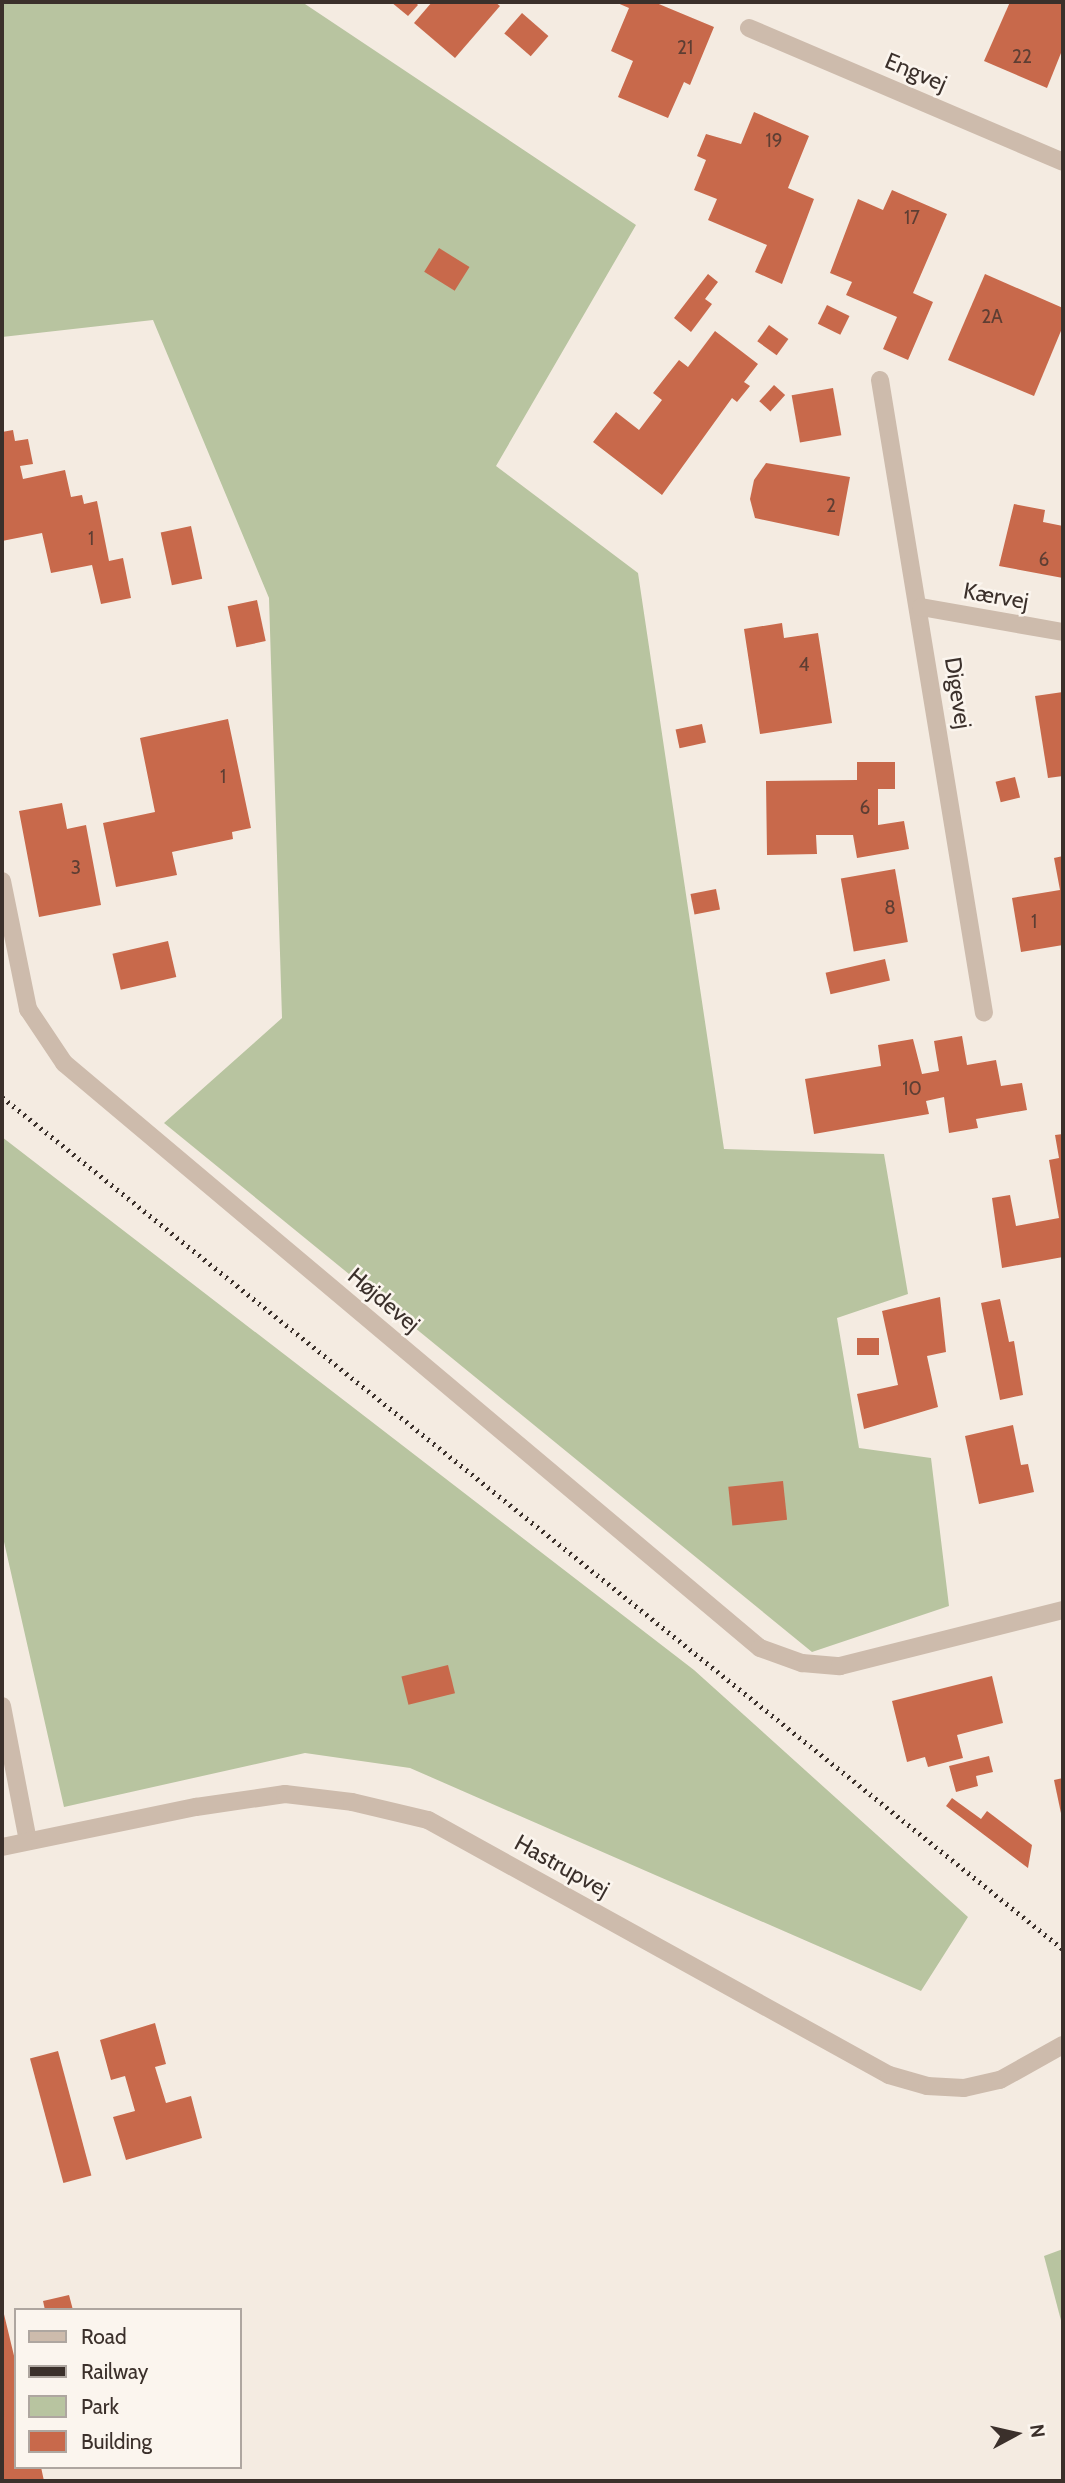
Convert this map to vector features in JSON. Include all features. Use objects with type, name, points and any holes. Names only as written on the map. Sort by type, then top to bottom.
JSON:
[{"type":"street","name":"Engvej","points":[[749,28],[1063,162]]},
{"type":"street","name":"Digevej","points":[[880,380],[921,607],[984,1013]]},
{"type":"street","name":"Kærvej","points":[[921,607],[1063,632]]},
{"type":"street","name":"Højdevej","points":[[2,881],[28,1009],[64,1063],[760,1648],[802,1663],[840,1666],[1063,1610]]},
{"type":"street","points":[[2,1706],[28,1841]]},
{"type":"street","name":"Hastrupvej","points":[[2,1847],[285,1794],[352,1802],[428,1820],[889,2075],[927,2085],[964,2088],[1000,2080],[1063,2045]]},
{"type":"green space","points":[[2,2],[302,2],[636,225],[496,466],[638,573],[724,1149],[884,1154],[908,1294],[837,1318],[859,1448],[931,1458],[949,1606],[812,1652],[164,1123],[282,1018],[269,598],[153,320],[2,337]]},
{"type":"green space","points":[[2,1137],[694,1670],[968,1917],[921,1991],[410,1768],[305,1753],[64,1807],[2,1533]]},
{"type":"green space","points":[[1063,2249],[1063,2328],[1044,2256]]},
{"type":"building","points":[[391,2],[415,2],[418,5],[408,16]]},
{"type":"building","points":[[432,2],[495,2],[500,6],[455,58],[414,23]]},
{"type":"building","points":[[615,2],[654,2],[714,27],[690,85],[684,82],[668,118],[618,97],[633,61],[611,51],[629,8]]},
{"type":"building","points":[[1010,2],[1063,2],[1063,48],[1047,88],[984,61]]},
{"type":"building","points":[[522,13],[548,36],[531,56],[504,33]]},
{"type":"building","points":[[754,112],[809,136],[788,188],[814,199],[782,284],[755,272],[767,245],[708,220],[717,199],[694,190],[706,160],[697,156],[706,134],[741,144]]},
{"type":"building","points":[[892,190],[947,214],[913,293],[933,302],[908,360],[883,349],[897,317],[846,295],[852,282],[830,273],[858,199],[883,210]]},
{"type":"building","points":[[439,248],[470,267],[455,291],[424,272]]},
{"type":"building","points":[[708,274],[718,282],[705,299],[712,304],[691,332],[674,318]]},
{"type":"building","points":[[985,274],[1063,308],[1063,326],[1034,396],[948,360]]},
{"type":"building","points":[[827,305],[849,316],[840,335],[818,324]]},
{"type":"building","points":[[769,325],[788,339],[777,355],[757,341]]},
{"type":"building","points":[[715,331],[758,364],[744,382],[750,386],[737,402],[732,398],[662,495],[593,442],[616,412],[639,430],[662,400],[653,393],[679,360],[688,367]]},
{"type":"building","points":[[774,385],[785,395],[770,411],[759,401]]},
{"type":"building","points":[[833,388],[841,435],[800,443],[792,395]]},
{"type":"building","points":[[13,430],[15,441],[28,439],[33,464],[20,466],[23,479],[65,470],[71,497],[82,495],[84,504],[97,501],[109,561],[123,558],[131,598],[101,604],[92,565],[51,573],[42,533],[2,541],[2,432]]},
{"type":"building","points":[[766,463],[850,477],[839,536],[755,518],[750,499],[754,480]]},
{"type":"building","points":[[1014,504],[1045,510],[1043,522],[1063,526],[1063,578],[999,566]]},
{"type":"building","points":[[191,526],[202,579],[172,585],[161,532]]},
{"type":"building","points":[[257,600],[266,641],[236,647],[228,606]]},
{"type":"building","points":[[782,623],[784,638],[818,633],[832,723],[760,734],[744,629]]},
{"type":"building","points":[[1063,692],[1063,776],[1048,778],[1035,696]]},
{"type":"building","points":[[228,719],[251,828],[232,832],[233,839],[172,852],[177,875],[116,887],[103,823],[155,812],[140,738]]},
{"type":"building","points":[[702,724],[706,743],[680,748],[676,730]]},
{"type":"building","points":[[857,762],[895,762],[895,789],[878,789],[878,825],[904,821],[909,849],[857,858],[853,835],[816,835],[817,854],[767,855],[766,781],[857,780]]},
{"type":"building","points":[[1015,777],[1020,797],[1001,802],[996,782]]},
{"type":"building","points":[[62,803],[67,829],[86,825],[101,905],[39,917],[19,811]]},
{"type":"building","points":[[1063,856],[1063,945],[1021,952],[1012,898],[1060,890],[1054,858]]},
{"type":"building","points":[[895,869],[908,942],[854,951],[841,879]]},
{"type":"building","points":[[716,889],[720,910],[694,915],[690,894]]},
{"type":"building","points":[[168,941],[176,977],[121,990],[112,954]]},
{"type":"building","points":[[885,959],[890,980],[831,994],[826,973]]},
{"type":"building","points":[[962,1036],[967,1065],[996,1060],[1001,1086],[1022,1083],[1027,1110],[976,1119],[978,1128],[949,1133],[944,1097],[926,1101],[929,1114],[814,1134],[805,1079],[881,1066],[878,1045],[913,1039],[922,1074],[939,1071],[934,1041]]},
{"type":"building","points":[[1063,1134],[1063,1257],[1002,1268],[992,1198],[1010,1195],[1016,1226],[1059,1218],[1049,1160],[1059,1158],[1055,1135]]},
{"type":"building","points":[[940,1297],[946,1352],[927,1356],[938,1407],[864,1429],[857,1394],[898,1385],[882,1311]]},
{"type":"building","points":[[1000,1299],[1009,1342],[1014,1341],[1023,1395],[1000,1400],[981,1303]]},
{"type":"building","points":[[857,1338],[879,1338],[879,1355],[857,1355]]},
{"type":"building","points":[[1013,1425],[1021,1465],[1028,1464],[1034,1492],[979,1504],[965,1436]]},
{"type":"building","points":[[783,1481],[787,1520],[732,1526],[728,1487]]},
{"type":"building","points":[[448,1665],[455,1693],[408,1705],[401,1677]]},
{"type":"building","points":[[992,1676],[1003,1723],[957,1735],[963,1758],[928,1767],[925,1757],[907,1762],[892,1701]]},
{"type":"building","points":[[989,1756],[993,1772],[976,1776],[978,1786],[956,1792],[949,1766]]},
{"type":"building","points":[[1063,1778],[1063,1818],[1062,1818],[1054,1780]]},
{"type":"building","points":[[952,1798],[981,1819],[987,1811],[1032,1845],[1028,1868],[946,1806]]},
{"type":"building","points":[[155,2023],[166,2064],[155,2067],[166,2103],[191,2096],[202,2138],[126,2160],[113,2117],[135,2111],[125,2076],[111,2080],[100,2040]]},
{"type":"building","points":[[58,2051],[91,2176],[63,2183],[30,2059]]},
{"type":"building","points":[[69,2295],[72,2308],[45,2308],[43,2301]]},
{"type":"building","points":[[3,2310],[14,2356],[14,2469],[41,2469],[44,2481],[2,2481]]},
{"type":"railway","points":[[2,1097],[1063,1949]]}]
